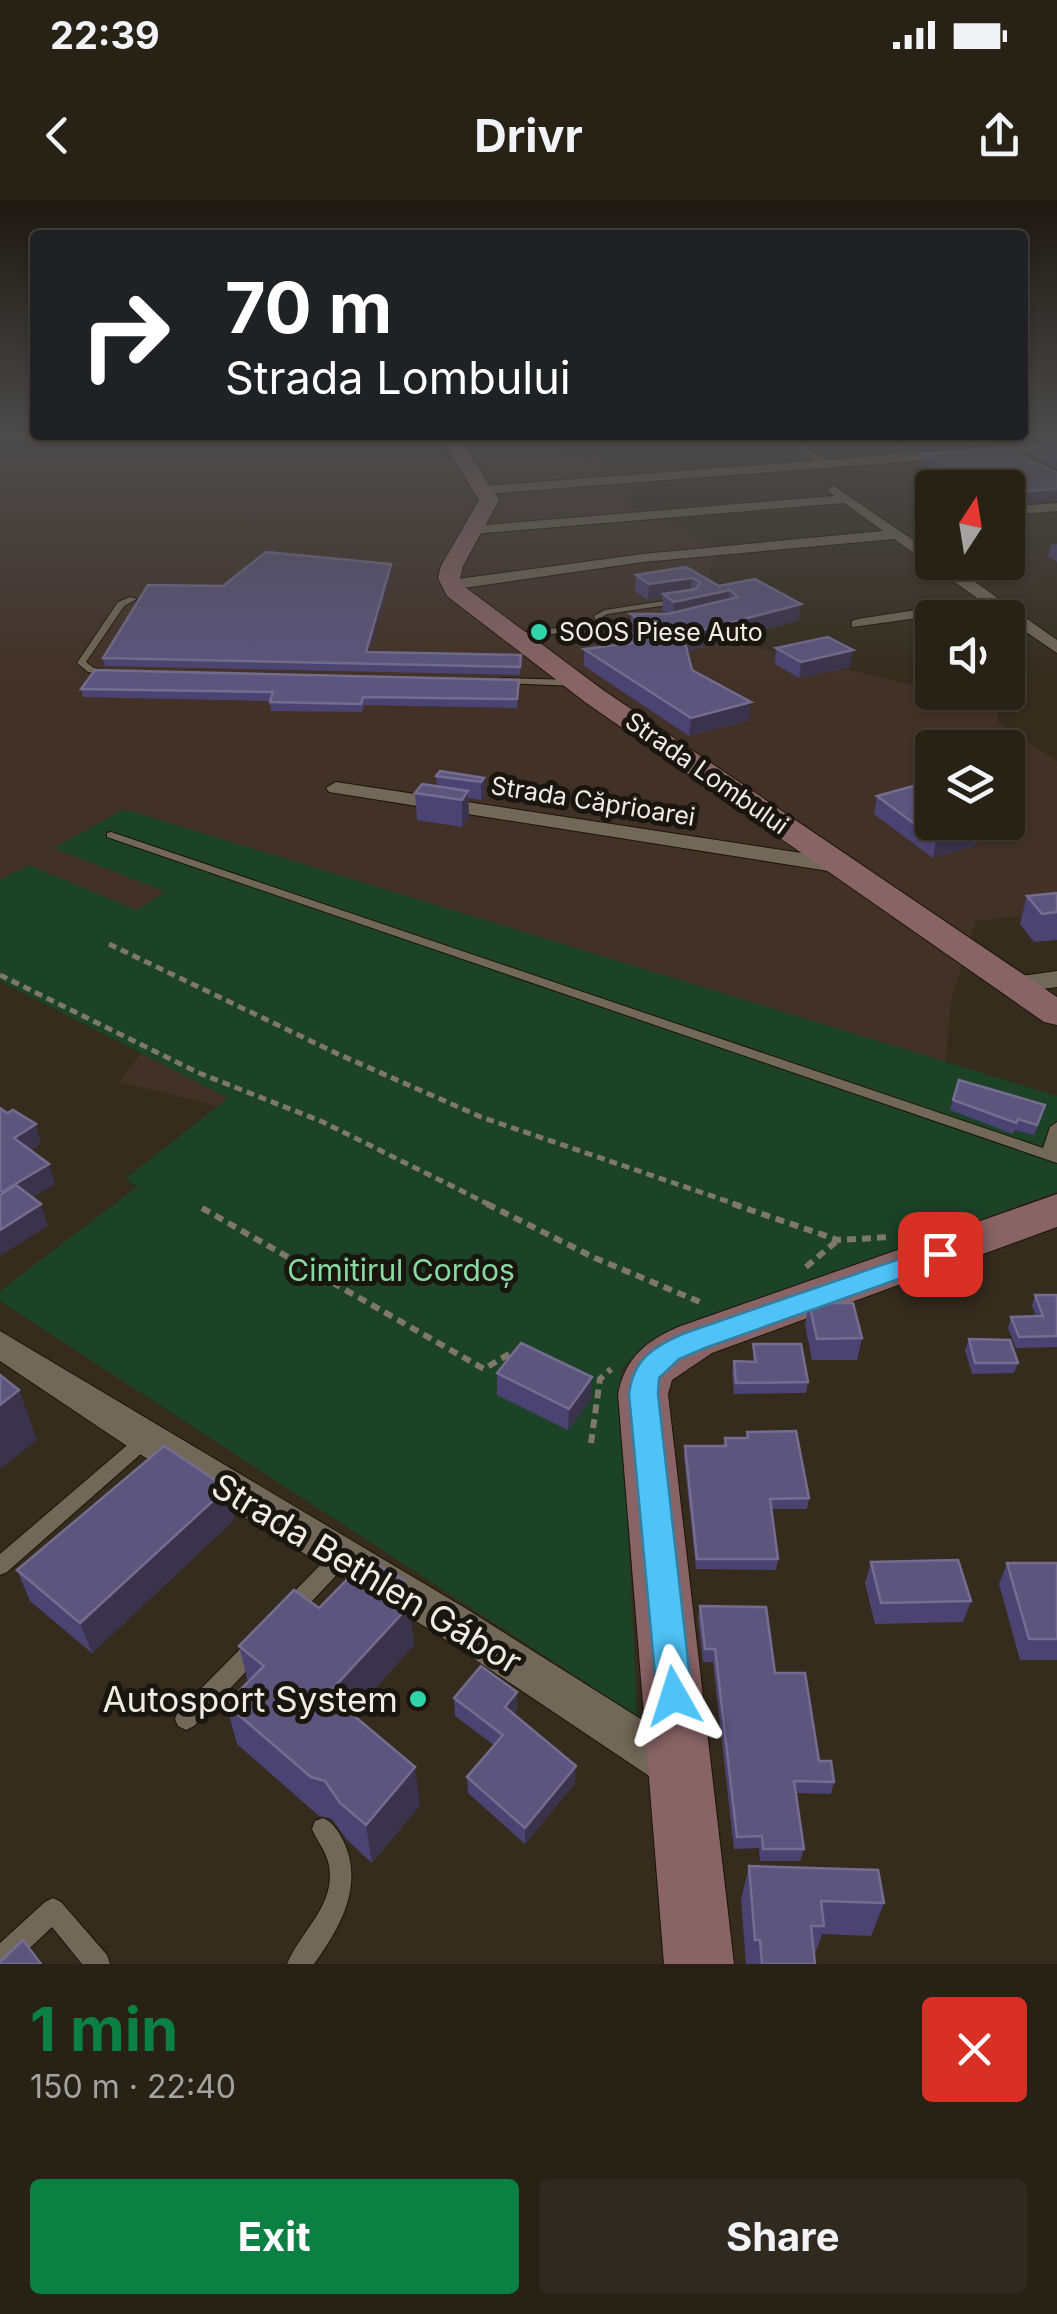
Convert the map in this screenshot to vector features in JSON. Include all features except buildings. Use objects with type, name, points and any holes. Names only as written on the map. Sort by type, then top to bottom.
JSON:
[{"type":"street","points":[[480,517],[452,566],[450,585],[643,558],[897,534]]},
{"type":"street","points":[[473,530],[626,517]]},
{"type":"street","points":[[874,517],[915,547]]},
{"type":"street","points":[[962,580],[990,600]]},
{"type":"street","name":"Strada Lombului","points":[[450,585],[577,683],[1057,1014]]},
{"type":"street","points":[[858,624],[915,615]]},
{"type":"street","points":[[1025,625],[1057,648]]},
{"type":"street","name":"Strada Căprioarei","points":[[336,788],[841,866]]},
{"type":"street","points":[[1014,984],[1057,979]]},
{"type":"street","points":[[699,1964],[643,1394],[645,1377],[654,1364],[695,1340],[1057,1210]]},
{"type":"street","name":"Strada Bethlen Gábor","points":[[0,1344],[146,1440],[451,1621],[682,1772]]},
{"type":"lane","points":[[121,674],[101,673],[81,662],[121,604],[133,599]]},
{"type":"lane","points":[[602,624],[598,616],[605,612],[692,599]]},
{"type":"lane","points":[[514,637],[602,624],[650,622]]},
{"type":"lane","points":[[498,681],[577,683]]},
{"type":"lane","points":[[111,835],[1052,1157],[1057,1127]]},
{"type":"lane","points":[[0,1566],[146,1440]]},
{"type":"lane","points":[[186,1720],[342,1556]]},
{"type":"lane","points":[[299,1964],[324,1930],[340,1894],[340,1850],[323,1829]]},
{"type":"lane","points":[[0,1960],[53,1910],[98,1964]]},
{"type":"path","points":[[109,944],[338,1054],[534,1137],[594,1153],[838,1240],[910,1236]]},
{"type":"path","points":[[0,974],[199,1073],[324,1122],[596,1258],[700,1302]]},
{"type":"path","points":[[202,1208],[484,1369],[514,1351],[530,1360]]},
{"type":"path","points":[[580,1388],[597,1396]]},
{"type":"shaded area","points":[[0,517],[655,517],[716,545],[703,603],[715,637],[915,686],[915,710],[998,710],[998,722],[1010,730],[915,730],[915,840],[1025,840],[1025,740],[1057,761],[1057,913],[976,921],[951,1000],[938,1149],[353,1139],[119,1082],[198,979],[0,961]]},
{"type":"green space","name":"Cimitirul Cordoș","points":[[124,809],[1057,1096],[1057,1192],[695,1321],[639,1351],[621,1370],[637,1716],[0,1301],[0,1291],[138,1186],[125,1179],[228,1098],[0,981],[0,880],[29,865],[137,910],[165,892],[181,898],[54,848]]},
{"type":"place","name":"SOOS Piese Auto","points":[[539,632]]},
{"type":"place","name":"Autosport System","points":[[418,1699]]},
{"type":"route","points":[[674,1696],[643,1394],[645,1377],[669,1352],[695,1340],[940,1254]]}]
